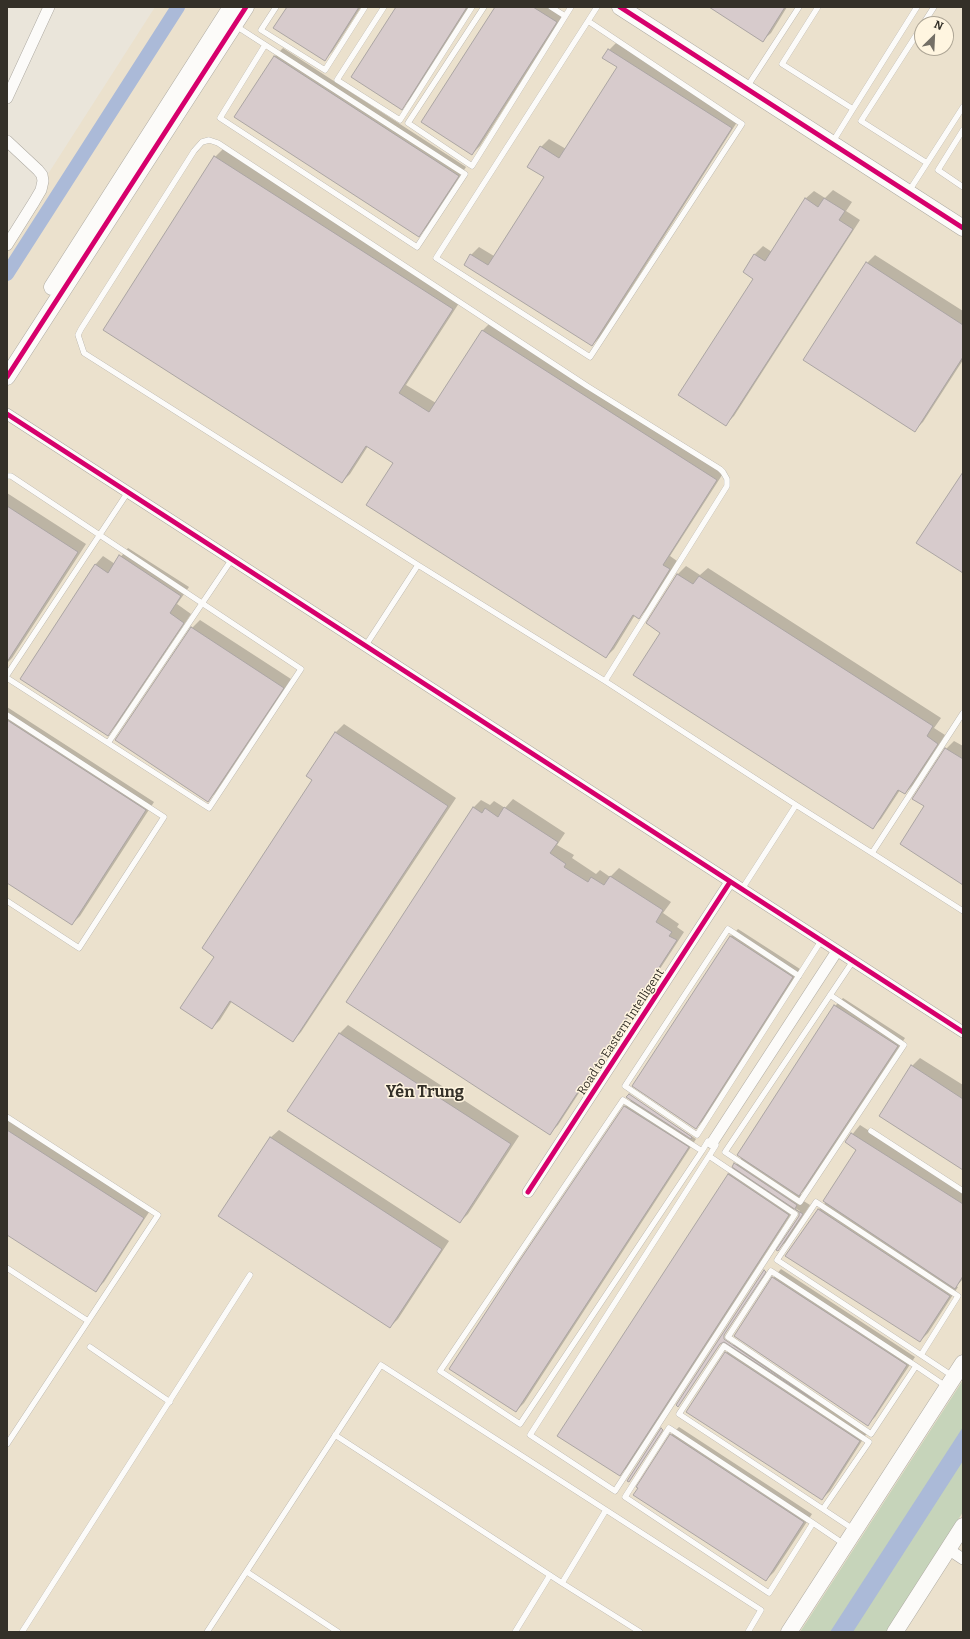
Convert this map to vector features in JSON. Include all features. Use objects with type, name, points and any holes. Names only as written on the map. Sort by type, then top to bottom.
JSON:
[{"type":"street","points":[[7,98],[49,7]]},
{"type":"street","points":[[7,357],[231,7]]},
{"type":"street","points":[[7,377],[246,7]]},
{"type":"street","points":[[620,7],[963,228]]},
{"type":"street","points":[[7,141],[38,170],[42,175],[43,181],[38,196],[7,245]]},
{"type":"street","points":[[7,414],[963,1032]]},
{"type":"street","name":"Road to Eastern Intelligent","points":[[528,1192],[730,882]]},
{"type":"street","points":[[712,1143],[837,951]]},
{"type":"street","points":[[789,1632],[963,1363]]},
{"type":"street","points":[[895,1632],[963,1526]]},
{"type":"street","points":[[948,1549],[963,1559]]},
{"type":"lane","points":[[276,7],[261,30],[325,70],[365,7]]},
{"type":"lane","points":[[384,7],[337,80],[400,120],[472,7]]},
{"type":"lane","points":[[484,7],[408,123],[472,166],[571,7]]},
{"type":"lane","points":[[550,7],[565,16]]},
{"type":"lane","points":[[588,21],[742,124],[590,357],[436,258],[588,21],[597,7]]},
{"type":"lane","points":[[746,88],[799,7]]},
{"type":"lane","points":[[818,7],[782,64],[853,109]]},
{"type":"lane","points":[[832,144],[917,7]]},
{"type":"lane","points":[[928,16],[934,7]]},
{"type":"lane","points":[[234,25],[465,174],[417,247],[220,118],[265,45]]},
{"type":"lane","points":[[914,39],[861,121],[927,163]]},
{"type":"lane","points":[[908,193],[963,107]]},
{"type":"lane","points":[[963,130],[938,170],[963,187]]},
{"type":"lane","points":[[605,681],[727,486],[727,479],[723,472],[574,377],[218,143],[210,140],[202,142],[194,151],[81,329],[78,335],[84,353],[418,565],[605,681],[796,806],[963,911]]},
{"type":"lane","points":[[7,476],[11,476],[100,534],[301,669],[209,808],[7,676],[100,534],[128,492]]},
{"type":"lane","points":[[108,743],[232,559]]},
{"type":"lane","points":[[366,645],[418,565]]},
{"type":"lane","points":[[872,853],[963,713]]},
{"type":"lane","points":[[7,715],[164,817],[79,948],[7,901]]},
{"type":"lane","points":[[741,889],[796,806]]},
{"type":"lane","points":[[799,976],[728,929],[625,1086],[697,1135],[822,941]]},
{"type":"lane","points":[[830,995],[904,1046],[800,1202],[725,1152],[830,995],[853,961]]},
{"type":"lane","points":[[702,1151],[624,1100],[440,1371],[520,1424],[702,1151],[708,1141],[716,1145],[530,1435],[615,1491],[795,1214],[709,1156]]},
{"type":"lane","points":[[7,1117],[158,1215],[7,1444]]},
{"type":"lane","points":[[871,1131],[963,1191]]},
{"type":"lane","points":[[920,1355],[958,1296],[816,1202],[777,1260],[920,1355],[951,1382]]},
{"type":"lane","points":[[7,1268],[88,1321]]},
{"type":"lane","points":[[916,1366],[871,1434],[728,1337],[772,1271],[916,1366],[951,1382]]},
{"type":"lane","points":[[22,1632],[250,1275]]},
{"type":"lane","points":[[823,1510],[869,1442],[724,1346],[679,1414],[823,1510],[855,1530]]},
{"type":"lane","points":[[90,1347],[170,1402]]},
{"type":"lane","points":[[207,1632],[381,1365],[761,1610],[748,1632]]},
{"type":"lane","points":[[813,1523],[769,1593],[625,1497],[669,1428],[813,1523],[846,1545]]},
{"type":"lane","points":[[335,1435],[640,1632]]},
{"type":"lane","points":[[562,1583],[606,1510]]},
{"type":"lane","points":[[246,1572],[338,1632]]},
{"type":"lane","points":[[515,1632],[550,1575]]},
{"type":"shaded area","points":[[155,7],[963,7],[963,1632],[7,1632],[7,238]]},
{"type":"green space","points":[[963,1380],[963,1512],[886,1632],[800,1632]]},
{"type":"water","points":[[963,1427],[963,1461],[853,1632],[830,1632]]},
{"type":"building","points":[[287,7],[359,7],[325,61],[273,28]]},
{"type":"building","points":[[396,7],[467,7],[402,110],[351,77]]},
{"type":"building","points":[[495,7],[533,7],[557,22],[472,155],[421,122]]},
{"type":"building","points":[[709,7],[785,7],[763,42]]},
{"type":"building","points":[[608,49],[732,128],[592,346],[464,265],[470,254],[488,265],[544,177],[527,167],[540,146],[559,158],[617,67],[602,58]]},
{"type":"building","points":[[274,56],[459,176],[419,237],[234,117]]},
{"type":"building","points":[[214,156],[453,309],[399,393],[429,412],[482,330],[717,480],[663,565],[670,569],[639,619],[633,615],[606,658],[366,505],[393,463],[366,446],[342,483],[103,330]]},
{"type":"building","points":[[805,198],[818,207],[824,198],[845,211],[839,220],[853,229],[726,426],[678,395],[753,279],[743,272],[754,254],[765,261]]},
{"type":"building","points":[[866,262],[963,325],[963,357],[915,432],[803,360]]},
{"type":"building","points":[[963,472],[963,573],[916,543]]},
{"type":"building","points":[[7,506],[78,552],[7,662]]},
{"type":"building","points":[[119,555],[181,596],[170,613],[184,623],[108,736],[20,679],[95,564],[108,573]]},
{"type":"building","points":[[677,574],[693,584],[699,576],[933,726],[927,736],[938,744],[905,794],[898,790],[873,829],[633,675],[660,633],[646,623]]},
{"type":"building","points":[[191,627],[284,688],[208,802],[115,740]]},
{"type":"building","points":[[7,720],[146,810],[72,925],[7,883]]},
{"type":"building","points":[[335,732],[448,806],[293,1042],[230,1001],[212,1029],[180,1008],[214,957],[202,948],[312,780],[306,776]]},
{"type":"building","points":[[945,748],[963,759],[963,885],[900,844],[924,806],[912,799]]},
{"type":"building","points":[[473,807],[482,813],[485,808],[498,817],[504,807],[558,842],[550,853],[566,864],[564,867],[588,882],[591,877],[604,885],[610,876],[663,910],[656,922],[672,932],[669,936],[677,940],[550,1135],[346,1002]]},
{"type":"building","points":[[730,936],[793,977],[696,1129],[632,1086]]},
{"type":"building","points":[[834,1005],[898,1046],[799,1196],[737,1155]]},
{"type":"building","points":[[339,1033],[511,1144],[460,1223],[287,1111]]},
{"type":"building","points":[[911,1065],[963,1099],[963,1170],[879,1116]]},
{"type":"building","points":[[629,1094],[692,1137],[691,1139],[626,1097]]},
{"type":"building","points":[[624,1106],[689,1147],[516,1412],[449,1369],[518,1263]]},
{"type":"building","points":[[7,1130],[144,1218],[96,1292],[7,1235]]},
{"type":"building","points":[[851,1133],[963,1204],[963,1276],[955,1289],[823,1201],[856,1150],[845,1142]]},
{"type":"building","points":[[270,1137],[442,1249],[390,1328],[218,1216]]},
{"type":"building","points":[[734,1163],[797,1205],[795,1209],[803,1214],[778,1251],[776,1250],[799,1216],[799,1212],[732,1167]]},
{"type":"building","points":[[728,1174],[789,1215],[620,1476],[557,1436]]},
{"type":"building","points":[[818,1209],[950,1296],[920,1342],[785,1256]]},
{"type":"building","points":[[764,1270],[766,1272],[724,1335],[724,1339],[815,1401],[724,1342],[720,1344],[678,1407],[676,1405]]},
{"type":"building","points":[[772,1277],[907,1365],[868,1426],[734,1336]]},
{"type":"building","points":[[725,1352],[860,1441],[822,1500],[686,1412]]},
{"type":"building","points":[[661,1428],[663,1430],[629,1482],[627,1481]]},
{"type":"building","points":[[670,1434],[804,1522],[766,1581],[633,1495],[638,1488],[636,1487]]},
{"type":"waterway","points":[[7,274],[178,7]]},
{"type":"cycle path","points":[[7,377],[246,7]]},
{"type":"cycle path","points":[[620,7],[963,228]]},
{"type":"cycle path","points":[[7,414],[963,1032]]},
{"type":"cycle path","points":[[528,1192],[730,882]]},
{"type":"district","name":"Yên Trung","points":[[425,1093]]}]
